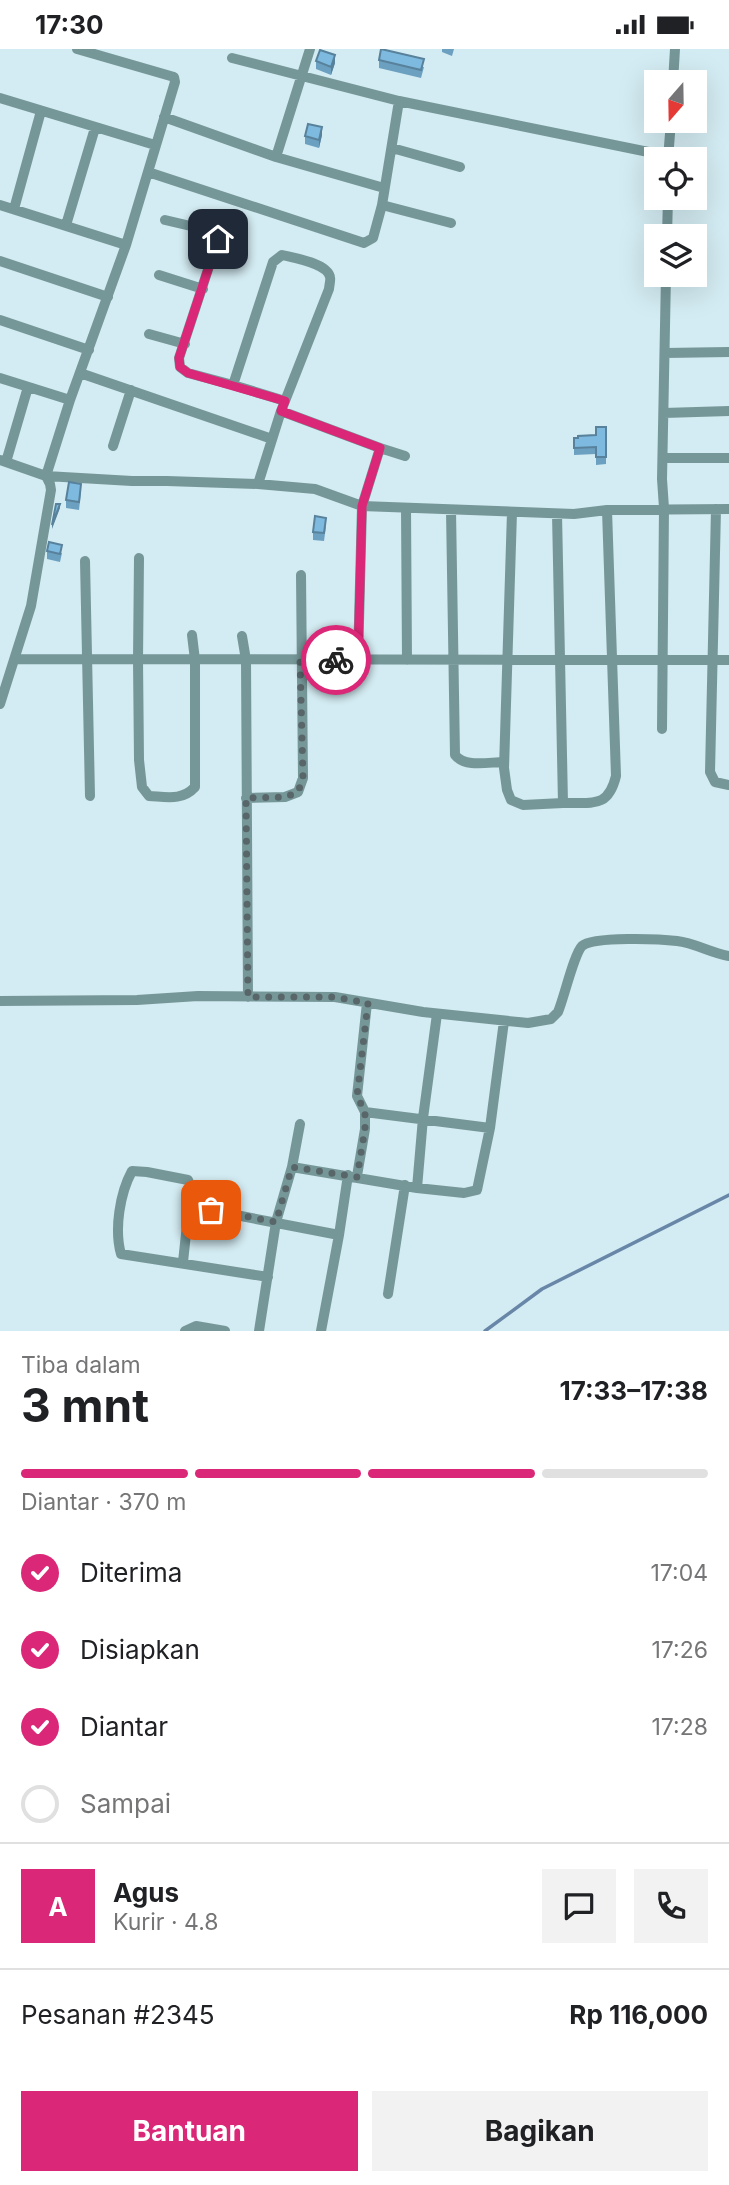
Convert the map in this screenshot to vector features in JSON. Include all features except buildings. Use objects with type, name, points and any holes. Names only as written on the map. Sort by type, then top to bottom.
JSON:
[{"type":"street","points":[[0,704],[31,606],[51,490],[46,476],[70,400],[126,245],[175,82],[174,77],[77,49]]},
{"type":"street","points":[[276,157],[310,49]]},
{"type":"street","points":[[674,70],[675,49]]},
{"type":"street","points":[[232,58],[399,101],[644,153]]},
{"type":"street","points":[[0,99],[155,145]]},
{"type":"street","points":[[148,172],[364,243],[373,238],[382,205],[399,101]]},
{"type":"street","points":[[14,209],[41,111]]},
{"type":"street","points":[[164,117],[276,157],[384,188]]},
{"type":"street","points":[[66,225],[95,128]]},
{"type":"street","points":[[392,148],[460,167]]},
{"type":"street","points":[[0,205],[126,245]]},
{"type":"street","points":[[382,205],[451,223]]},
{"type":"street","points":[[165,220],[212,231],[218,239],[179,358],[180,367],[188,373],[233,385],[380,448],[405,456]]},
{"type":"street","points":[[233,385],[273,263],[282,255],[307,261],[327,271],[331,278],[329,289],[283,406],[258,485]]},
{"type":"street","points":[[0,261],[108,297]]},
{"type":"street","points":[[159,275],[203,289]]},
{"type":"street","points":[[662,729],[666,287]]},
{"type":"street","points":[[0,320],[89,350]]},
{"type":"street","points":[[149,334],[185,344]]},
{"type":"street","points":[[665,353],[729,352]]},
{"type":"street","points":[[80,373],[272,439]]},
{"type":"street","points":[[0,378],[70,400]]},
{"type":"street","points":[[28,387],[3,461],[46,476],[315,489],[362,506],[557,514],[664,508],[729,509]]},
{"type":"street","points":[[113,446],[131,390]]},
{"type":"street","points":[[664,413],[729,411]]},
{"type":"street","points":[[358,660],[362,506],[380,448]]},
{"type":"street","points":[[663,459],[729,458]]},
{"type":"street","points":[[406,508],[407,660]]},
{"type":"street","points":[[451,509],[455,755],[459,761],[467,763],[504,762]]},
{"type":"street","points":[[716,509],[709,772],[715,782],[729,785]]},
{"type":"street","points":[[512,512],[504,762],[507,790],[511,800],[523,805],[605,800],[612,791],[616,776],[607,510]]},
{"type":"street","points":[[557,514],[563,803]]},
{"type":"street","points":[[139,558],[139,760],[142,787],[149,796],[188,795],[195,787],[195,660],[192,635]]},
{"type":"street","points":[[85,561],[90,796]]},
{"type":"street","points":[[246,798],[285,797],[298,792],[303,778],[301,575]]},
{"type":"street","points":[[242,636],[246,660],[248,997]]},
{"type":"street","points":[[15,659],[729,660]]},
{"type":"street","points":[[0,1001],[138,1000],[198,996],[335,997],[437,1013],[528,1023],[555,1016],[577,953],[585,943],[649,938],[679,941],[729,956]]},
{"type":"street","points":[[321,1331],[339,1235],[365,1129],[365,1112],[357,1096],[368,1003]]},
{"type":"street","points":[[388,1294],[411,1187],[437,1013]]},
{"type":"street","points":[[292,1167],[411,1187],[464,1193],[477,1189],[490,1128],[504,1021]]},
{"type":"street","points":[[365,1112],[490,1128]]},
{"type":"street","points":[[259,1331],[276,1222],[292,1167],[300,1124]]},
{"type":"street","points":[[183,1262],[191,1187],[188,1180],[147,1171],[132,1171],[125,1183],[119,1222],[121,1254],[268,1277]]},
{"type":"street","points":[[189,1206],[339,1235]]},
{"type":"street","points":[[185,1331],[196,1326],[225,1331]]},
{"type":"waterway","points":[[485,1331],[542,1289],[729,1195]]},
{"type":"way so far","points":[[211,1210],[276,1222],[292,1167],[357,1177],[365,1129],[365,1112],[357,1096],[368,1003],[335,997],[248,997],[246,798],[285,797],[298,792],[303,778],[300,660],[336,660]]},
{"type":"route","points":[[218,239],[179,358],[180,367],[188,373],[285,401],[281,411],[380,448],[362,506],[358,660],[336,660]]}]
